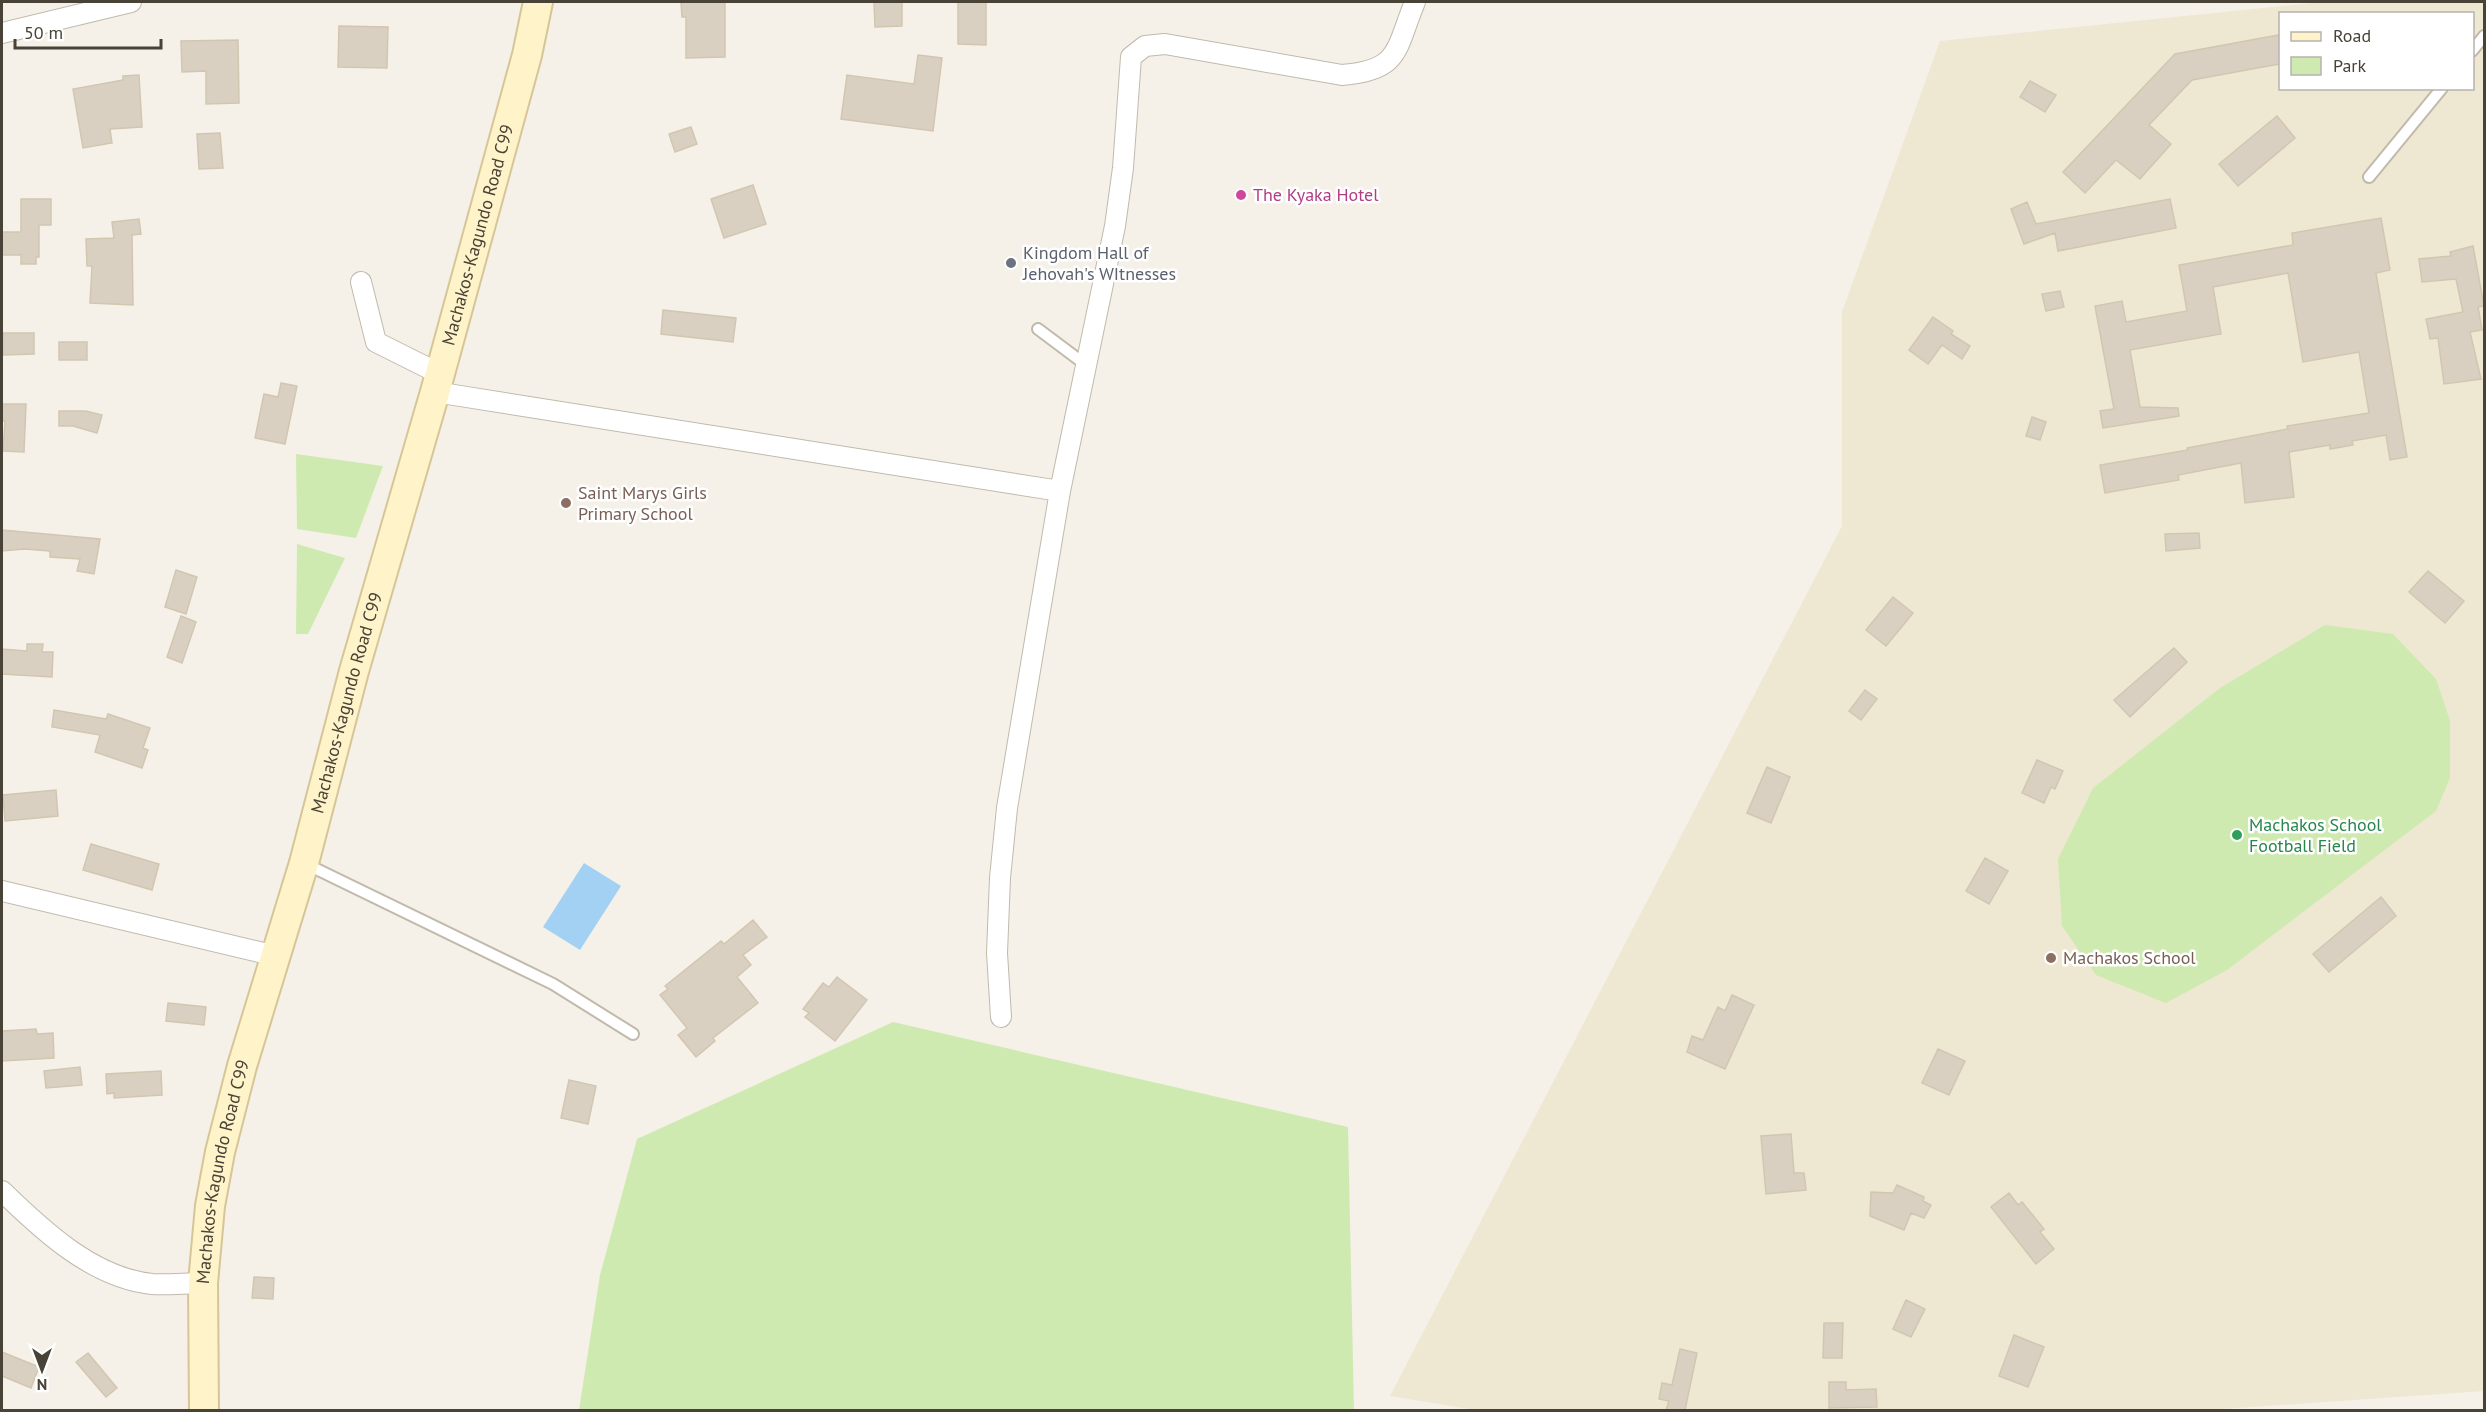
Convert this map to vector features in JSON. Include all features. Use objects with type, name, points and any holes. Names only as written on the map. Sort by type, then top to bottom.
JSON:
[{"type":"main road","name":"Machakos-Kagundo Road C99","points":[[204,1410],[203,1283],[210,1206],[220,1152],[242,1066],[304,862],[364,637],[438,383],[527,56],[538,2]]},
{"type":"street","points":[[2,33],[110,4],[131,2]]},
{"type":"street","points":[[1001,1017],[997,953],[1000,878],[1007,808],[1060,491],[1115,226],[1122,168],[1129,62],[1134,53],[1145,46],[1165,44],[1342,75],[1362,74],[1377,70],[1391,59],[1415,2]]},
{"type":"street","points":[[361,282],[375,342],[438,383],[1060,491]]},
{"type":"street","points":[[2,891],[276,956]]},
{"type":"street","points":[[2,1191],[28,1216],[87,1261],[122,1277],[152,1284],[203,1283]]},
{"type":"lane","points":[[2474,48],[2484,36]]},
{"type":"lane","points":[[2369,177],[2440,90]]},
{"type":"lane","points":[[1038,329],[1086,365]]},
{"type":"lane","points":[[304,862],[553,984],[633,1034]]},
{"type":"shaded area","name":"Machakos School","points":[[2322,2],[2484,2],[2484,1391],[2208,1410],[1475,1410],[1390,1396],[1842,526],[1842,312],[1940,41]]},
{"type":"green space","points":[[296,454],[383,466],[356,538],[297,529]]},
{"type":"green space","points":[[297,544],[345,558],[308,634],[296,634]]},
{"type":"green space","name":"Machakos School Football Field","points":[[2325,625],[2393,634],[2436,679],[2450,721],[2450,778],[2436,811],[2227,970],[2166,1003],[2096,975],[2062,926],[2058,859],[2093,788],[2220,688]]},
{"type":"green space","points":[[893,1022],[1348,1127],[1354,1410],[579,1410],[600,1275],[637,1139]]},
{"type":"water","points":[[584,863],[621,886],[580,950],[543,927]]},
{"type":"building","points":[[681,2],[725,2],[725,57],[686,58],[686,17],[682,17]]},
{"type":"building","points":[[874,2],[902,2],[902,26],[875,27]]},
{"type":"building","points":[[958,2],[986,2],[986,45],[958,44]]},
{"type":"building","points":[[339,26],[388,27],[387,68],[338,67]]},
{"type":"building","points":[[2279,35],[2279,64],[2192,80],[2149,125],[2171,144],[2140,179],[2116,160],[2085,193],[2063,172],[2175,54]]},
{"type":"building","points":[[238,40],[239,103],[206,104],[206,71],[182,72],[181,41]]},
{"type":"building","points":[[918,55],[942,58],[933,131],[841,119],[847,75],[914,84]]},
{"type":"building","points":[[139,75],[142,127],[110,129],[112,143],[83,148],[73,89],[123,80],[123,76]]},
{"type":"building","points":[[2030,81],[2056,95],[2045,112],[2020,97]]},
{"type":"building","points":[[2277,116],[2295,138],[2238,186],[2219,164]]},
{"type":"building","points":[[691,127],[697,144],[675,152],[669,134]]},
{"type":"building","points":[[220,133],[223,168],[199,169],[197,134]]},
{"type":"building","points":[[753,185],[766,224],[724,238],[711,199]]},
{"type":"building","points":[[21,199],[51,199],[51,225],[39,225],[39,257],[36,257],[36,264],[21,264],[21,255],[2,255],[2,232],[21,232]]},
{"type":"building","points":[[2170,199],[2176,228],[2058,251],[2055,233],[2024,244],[2011,209],[2027,202],[2036,224]]},
{"type":"building","points":[[2381,218],[2390,270],[2376,273],[2407,457],[2390,460],[2386,435],[2352,441],[2353,445],[2330,449],[2330,445],[2289,452],[2294,497],[2245,503],[2241,463],[2178,475],[2179,480],[2105,493],[2100,465],[2188,450],[2187,448],[2288,429],[2287,426],[2369,413],[2359,352],[2303,362],[2288,273],[2213,287],[2221,334],[2130,350],[2140,407],[2178,408],[2179,416],[2103,428],[2100,411],[2114,409],[2095,306],[2122,301],[2126,322],[2187,311],[2179,265],[2293,245],[2292,233]]},
{"type":"building","points":[[139,219],[141,234],[132,235],[133,305],[90,303],[92,266],[87,266],[86,239],[114,238],[112,222]]},
{"type":"building","points":[[2473,246],[2484,306],[2478,307],[2482,330],[2470,332],[2481,379],[2444,384],[2438,338],[2430,339],[2426,319],[2463,312],[2456,279],[2422,282],[2419,259],[2451,256],[2450,252]]},
{"type":"building","points":[[2060,291],[2064,307],[2046,311],[2042,294]]},
{"type":"building","points":[[663,310],[736,318],[733,342],[661,334]]},
{"type":"building","points":[[1933,317],[1953,331],[1951,334],[1970,346],[1962,359],[1942,345],[1928,364],[1909,350]]},
{"type":"building","points":[[3,333],[34,333],[34,354],[3,355]]},
{"type":"building","points":[[59,342],[87,342],[87,360],[59,360]]},
{"type":"building","points":[[281,383],[297,386],[285,444],[255,438],[264,394],[278,397]]},
{"type":"building","points":[[2,404],[26,404],[24,452],[3,451],[5,421],[2,421]]},
{"type":"building","points":[[59,411],[86,411],[102,415],[97,433],[73,426],[59,426]]},
{"type":"building","points":[[2032,417],[2046,422],[2040,440],[2026,436]]},
{"type":"building","points":[[2,530],[100,539],[94,574],[77,571],[80,559],[50,557],[50,551],[24,549],[2,551]]},
{"type":"building","points":[[2199,533],[2200,548],[2166,551],[2165,534]]},
{"type":"building","points":[[176,570],[197,577],[186,614],[165,607]]},
{"type":"building","points":[[2428,571],[2464,601],[2445,623],[2409,592]]},
{"type":"building","points":[[1893,597],[1913,613],[1886,646],[1866,630]]},
{"type":"building","points":[[181,616],[196,622],[182,663],[167,657]]},
{"type":"building","points":[[27,644],[43,644],[42,652],[53,652],[52,677],[2,674],[2,649],[27,651]]},
{"type":"building","points":[[2174,648],[2187,662],[2130,717],[2114,700]]},
{"type":"building","points":[[1865,690],[1877,699],[1861,720],[1849,711]]},
{"type":"building","points":[[54,710],[106,719],[108,714],[150,728],[143,748],[148,750],[142,768],[95,752],[100,735],[52,727]]},
{"type":"building","points":[[2037,760],[2063,771],[2055,789],[2051,787],[2044,803],[2022,793]]},
{"type":"building","points":[[1767,767],[1790,777],[1771,823],[1747,813]]},
{"type":"building","points":[[56,790],[58,816],[5,821],[3,795]]},
{"type":"building","points":[[91,844],[159,864],[152,890],[83,870]]},
{"type":"building","points":[[1985,858],[2008,871],[1989,904],[1966,891]]},
{"type":"building","points":[[2381,897],[2396,916],[2329,972],[2313,954]]},
{"type":"building","points":[[753,920],[767,937],[743,955],[751,965],[737,977],[758,1003],[713,1038],[715,1041],[696,1057],[678,1035],[687,1028],[660,995],[668,989],[665,986],[721,941],[724,944]]},
{"type":"building","points":[[837,977],[867,1000],[835,1041],[805,1017],[809,1013],[803,1009],[823,983],[829,987]]},
{"type":"building","points":[[1732,995],[1754,1005],[1725,1069],[1687,1052],[1692,1036],[1703,1040],[1718,1007],[1725,1011]]},
{"type":"building","points":[[168,1003],[206,1007],[204,1025],[166,1021]]},
{"type":"building","points":[[36,1029],[37,1034],[53,1033],[54,1058],[2,1061],[2,1031]]},
{"type":"building","points":[[1938,1049],[1965,1061],[1949,1095],[1922,1083]]},
{"type":"building","points":[[80,1067],[82,1085],[46,1088],[44,1071]]},
{"type":"building","points":[[161,1071],[162,1095],[114,1098],[114,1093],[107,1094],[106,1074]]},
{"type":"building","points":[[569,1080],[596,1086],[588,1124],[561,1118]]},
{"type":"building","points":[[1791,1134],[1794,1173],[1804,1173],[1806,1190],[1766,1194],[1761,1136]]},
{"type":"building","points":[[1897,1185],[1924,1197],[1923,1201],[1931,1205],[1924,1218],[1911,1213],[1904,1230],[1870,1216],[1871,1192],[1893,1193]]},
{"type":"building","points":[[2009,1193],[2018,1205],[2022,1202],[2044,1229],[2040,1232],[2054,1249],[2036,1264],[1991,1207]]},
{"type":"building","points":[[254,1277],[274,1278],[273,1299],[252,1298]]},
{"type":"building","points":[[1906,1300],[1925,1309],[1911,1337],[1893,1329]]},
{"type":"building","points":[[1824,1323],[1843,1323],[1842,1358],[1823,1358]]},
{"type":"building","points":[[2014,1335],[2044,1347],[2028,1387],[1999,1376]]},
{"type":"building","points":[[1680,1349],[1697,1353],[1685,1410],[1666,1410],[1669,1401],[1659,1399],[1662,1383],[1672,1385]]},
{"type":"building","points":[[2,1352],[39,1367],[31,1388],[2,1376]]},
{"type":"building","points":[[88,1353],[117,1388],[106,1397],[76,1362]]},
{"type":"building","points":[[1829,1382],[1846,1382],[1846,1390],[1876,1389],[1877,1407],[1829,1408]]},
{"type":"place","name":"The Kyaka Hotel","points":[[1241,195]]},
{"type":"place","name":"Kingdom Hall of Jehovah's WItnesses","points":[[1011,263]]},
{"type":"place","name":"Saint Marys Girls Primary School","points":[[566,503]]},
{"type":"place","name":"Machakos School Football Field","points":[[2237,835]]},
{"type":"place","name":"Machakos School","points":[[2051,958]]}]
